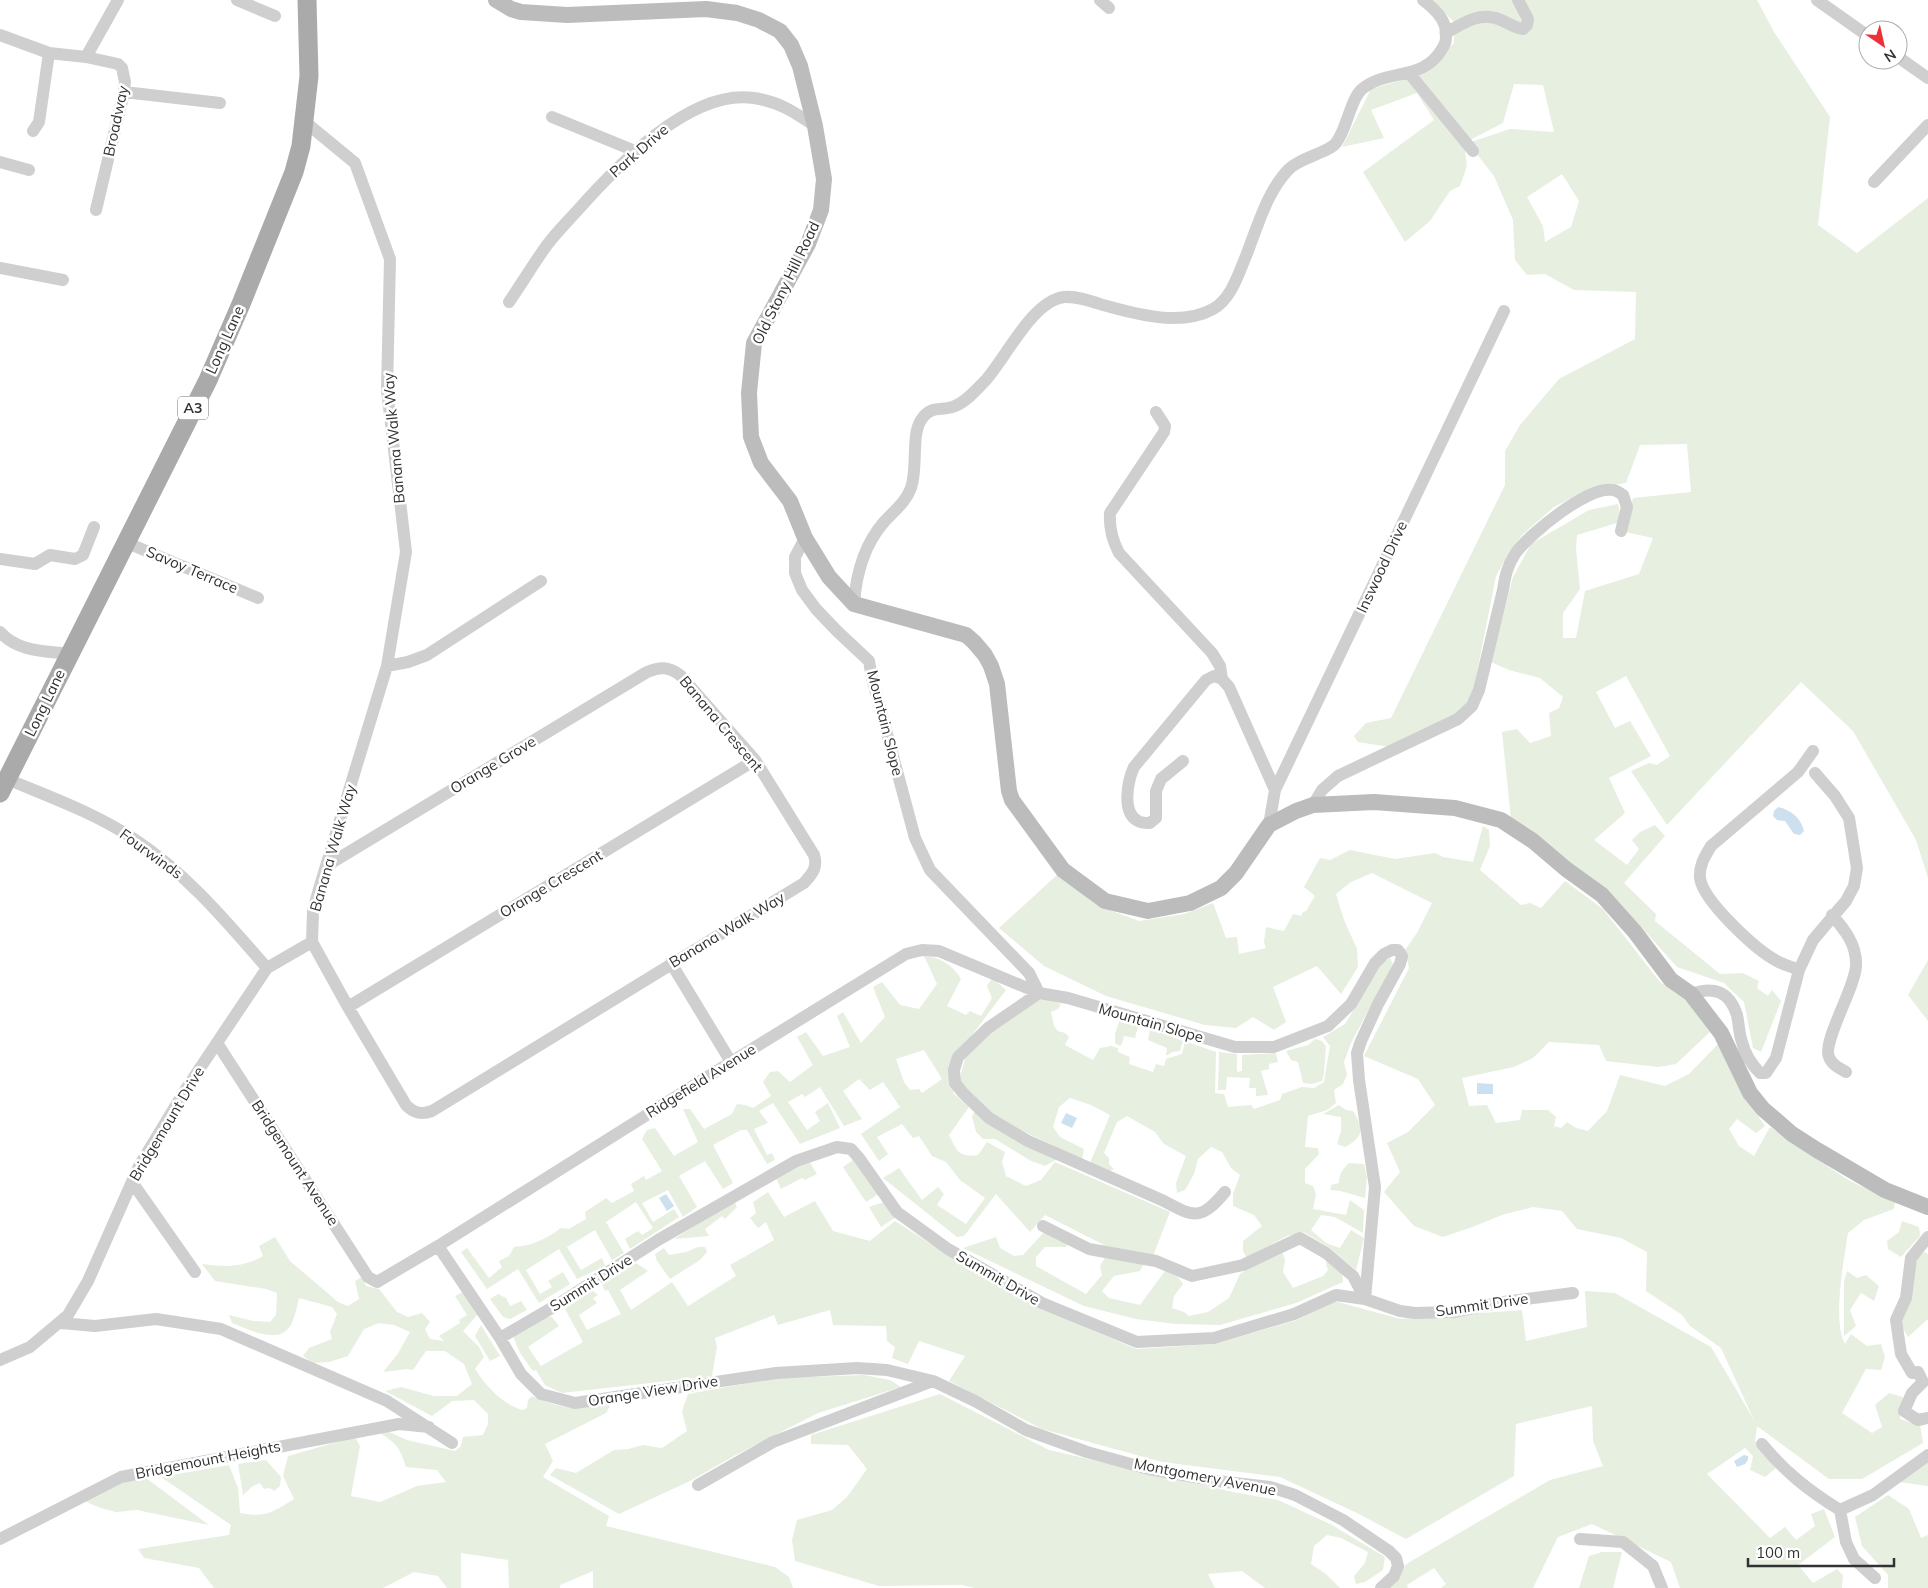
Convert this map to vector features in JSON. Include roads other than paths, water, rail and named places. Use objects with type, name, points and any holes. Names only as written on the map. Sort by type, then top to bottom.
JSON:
[{"type":"main road","name":"Long Lane","points":[[4,786],[208,380],[294,172],[301,146],[309,76],[307,0]]},
{"type":"street","points":[[86,57],[118,0]]},
{"type":"street","points":[[237,0],[275,16]]},
{"type":"street","name":"Old Stony Hill Road","points":[[496,0],[511,9],[521,12],[567,15],[706,9],[737,13],[760,20],[780,31],[791,44],[800,66],[816,126],[824,179],[821,210],[808,244],[754,344],[749,393],[752,437],[761,463],[790,502],[805,538],[828,577],[854,604]]},
{"type":"street","points":[[1423,0],[1432,6],[1445,26],[1446,41],[1437,58],[1421,69],[1409,74],[1380,79],[1360,91],[1341,137],[1333,146],[1304,158],[1289,169],[1268,199],[1240,271],[1226,299],[1214,309],[1198,315],[1175,317],[1144,316],[1080,298],[1067,297],[1052,300],[1039,311],[1016,338],[987,379],[973,393],[954,407],[930,410],[920,422],[916,435],[916,470],[911,489],[904,501],[876,532],[860,564],[856,580],[854,604],[966,635],[985,654],[991,666],[996,684],[1009,790],[1012,800],[1063,870],[1105,901],[1148,912],[1190,903],[1221,888],[1236,873],[1269,825],[1312,805],[1374,802],[1455,808],[1501,820],[1533,841],[1566,869],[1602,895],[1635,932],[1671,980],[1691,994],[1721,1033],[1750,1093],[1762,1109],[1792,1134],[1817,1150],[1885,1190],[1928,1207]]},
{"type":"street","points":[[1446,34],[1465,21],[1476,17],[1498,18],[1516,28],[1522,29],[1527,25],[1528,19],[1518,0]]},
{"type":"street","points":[[1817,0],[1858,29]]},
{"type":"street","name":"Broadway","points":[[0,35],[49,53],[86,57],[118,64],[122,68],[124,73],[124,92],[96,210]]},
{"type":"street","points":[[33,130],[39,122],[49,53]]},
{"type":"street","points":[[1908,64],[1928,78]]},
{"type":"street","points":[[1409,74],[1473,150]]},
{"type":"street","points":[[124,92],[220,103]]},
{"type":"street","name":"Park Drive","points":[[509,302],[548,243],[595,191],[636,150],[680,117],[723,99],[752,98],[782,105],[816,126]]},
{"type":"street","points":[[552,117],[636,150]]},
{"type":"street","name":"Banana Walk Way","points":[[304,120],[355,163],[390,259],[387,390],[406,552],[387,666],[326,866],[314,911],[312,942],[406,1105],[417,1113],[425,1114],[432,1111],[804,883],[815,870]]},
{"type":"street","points":[[1874,182],[1928,125]]},
{"type":"street","points":[[0,162],[29,170]]},
{"type":"street","points":[[0,268],[63,280]]},
{"type":"street","name":"Inswood Drive","points":[[1269,825],[1276,790],[1504,311]]},
{"type":"street","points":[[1156,412],[1165,426],[1164,432],[1110,513],[1109,523],[1113,540],[1119,553],[1212,653],[1220,666],[1222,679]]},
{"type":"street","points":[[1312,805],[1322,790],[1338,776],[1458,719],[1472,706],[1479,690],[1503,590],[1505,574],[1514,555],[1526,541],[1562,511],[1600,491],[1612,490],[1623,495],[1627,507],[1621,532]]},
{"type":"street","points":[[0,559],[35,564],[50,555],[80,558],[94,527]]},
{"type":"street","name":"Mountain Slope","points":[[805,538],[795,558],[795,572],[802,590],[816,609],[869,661],[912,829],[930,870],[1029,973],[1039,993],[1068,998],[1235,1047],[1274,1047],[1328,1026],[1351,1004],[1375,963],[1384,954],[1392,950],[1398,950],[1402,956],[1400,964],[1378,1004],[1357,1054],[1358,1080],[1375,1187],[1365,1299]]},
{"type":"street","name":"Savoy Terrace","points":[[125,542],[258,598]]},
{"type":"street","points":[[387,666],[408,662],[427,655],[541,581]]},
{"type":"street","points":[[0,632],[9,641],[29,649],[70,654]]},
{"type":"street","name":"Orange Grove","points":[[326,866],[647,672],[660,667]]},
{"type":"street","name":"Banana Crescent","points":[[660,667],[672,669],[680,675],[755,760],[814,855],[816,861],[815,870]]},
{"type":"street","points":[[1183,761],[1161,779],[1156,791],[1156,818],[1150,823],[1139,822],[1131,815],[1128,802],[1128,779],[1134,767],[1206,680],[1214,676],[1222,679],[1229,687],[1276,790]]},
{"type":"street","points":[[1799,970],[1776,961],[1754,945],[1723,916],[1700,879],[1701,861],[1711,846],[1798,772],[1814,751]]},
{"type":"street","name":"Orange Crescent","points":[[348,1007],[755,760]]},
{"type":"street","points":[[1691,994],[1702,990],[1719,991],[1729,1000],[1736,1015],[1742,1043],[1748,1058],[1760,1073],[1766,1072],[1776,1058],[1782,1026],[1799,970],[1813,940],[1832,915],[1846,901],[1854,886],[1857,868],[1849,818],[1835,796],[1815,773]]},
{"type":"street","name":"Fourwinds","points":[[4,786],[83,810],[134,838],[179,872],[214,907],[267,968]]},
{"type":"street","points":[[1832,915],[1847,931],[1853,947],[1856,965],[1853,982],[1828,1044],[1828,1056],[1836,1067],[1846,1072]]},
{"type":"street","name":"Bridgemount Drive","points":[[0,1360],[30,1347],[61,1323],[68,1315],[88,1280],[139,1166],[184,1092],[267,968],[312,942]]},
{"type":"street","name":"Ridgefield Avenue","points":[[374,1282],[380,1281],[438,1246],[906,954],[922,950],[939,951],[1039,993]]},
{"type":"street","points":[[671,964],[731,1062]]},
{"type":"street","points":[[1039,993],[988,1028],[958,1057],[954,1070],[955,1083],[963,1093],[989,1118],[1028,1141],[1183,1211],[1192,1214],[1204,1212],[1211,1208],[1225,1192]]},
{"type":"street","name":"Bridgemount Avenue","points":[[218,1043],[368,1277],[374,1282]]},
{"type":"street","name":"Summit Drive","points":[[500,1338],[555,1306],[658,1240],[796,1160],[837,1147],[851,1149],[897,1212],[948,1249],[1042,1303],[1137,1342],[1214,1338],[1294,1314],[1336,1295],[1365,1299],[1400,1311],[1415,1313],[1453,1312],[1503,1302],[1573,1293]]},
{"type":"street","points":[[132,1182],[195,1272]]},
{"type":"street","points":[[1043,1226],[1089,1249],[1156,1261],[1192,1276],[1243,1265],[1300,1238],[1326,1253],[1353,1276],[1365,1299]]},
{"type":"street","points":[[1928,1237],[1911,1258],[1906,1298],[1896,1320],[1901,1354],[1912,1373],[1918,1372],[1922,1382],[1912,1393],[1904,1410],[1918,1420],[1928,1418]]},
{"type":"street","name":"Orange View Drive","points":[[438,1246],[500,1338],[521,1374],[541,1394],[576,1403],[776,1373],[857,1368]]},
{"type":"street","name":"Bridgemount Heights","points":[[61,1323],[95,1326],[156,1319],[221,1329],[387,1401],[452,1443]]},
{"type":"street","name":"Montgomery Avenue","points":[[857,1368],[887,1370],[933,1381],[975,1401],[1026,1430],[1087,1452],[1149,1469],[1186,1476],[1270,1486],[1312,1503],[1342,1520],[1389,1551],[1396,1558],[1398,1566],[1394,1576],[1381,1588]]},
{"type":"street","points":[[698,1485],[773,1442],[933,1381]]},
{"type":"street","name":"Bridgemount Heights","points":[[0,1539],[120,1476],[399,1424],[429,1427]]},
{"type":"street","points":[[1762,1444],[1778,1464],[1812,1493],[1840,1510],[1846,1542],[1854,1559],[1874,1578]]},
{"type":"street","points":[[1840,1510],[1873,1494],[1928,1456]]},
{"type":"street","points":[[1580,1538],[1623,1542],[1653,1566],[1662,1588]]},
{"type":"water","points":[[1778,807],[1791,812],[1798,818],[1804,831],[1800,835],[1794,834],[1785,821],[1777,820],[1773,816],[1774,811]]},
{"type":"water","points":[[1477,1083],[1493,1084],[1493,1094],[1477,1094]]},
{"type":"water","points":[[1066,1113],[1077,1118],[1072,1128],[1061,1123]]},
{"type":"water","points":[[666,1194],[674,1206],[667,1211],[659,1198]]},
{"type":"water","points":[[1744,1455],[1748,1456],[1748,1460],[1745,1464],[1737,1467],[1734,1461]]}]
